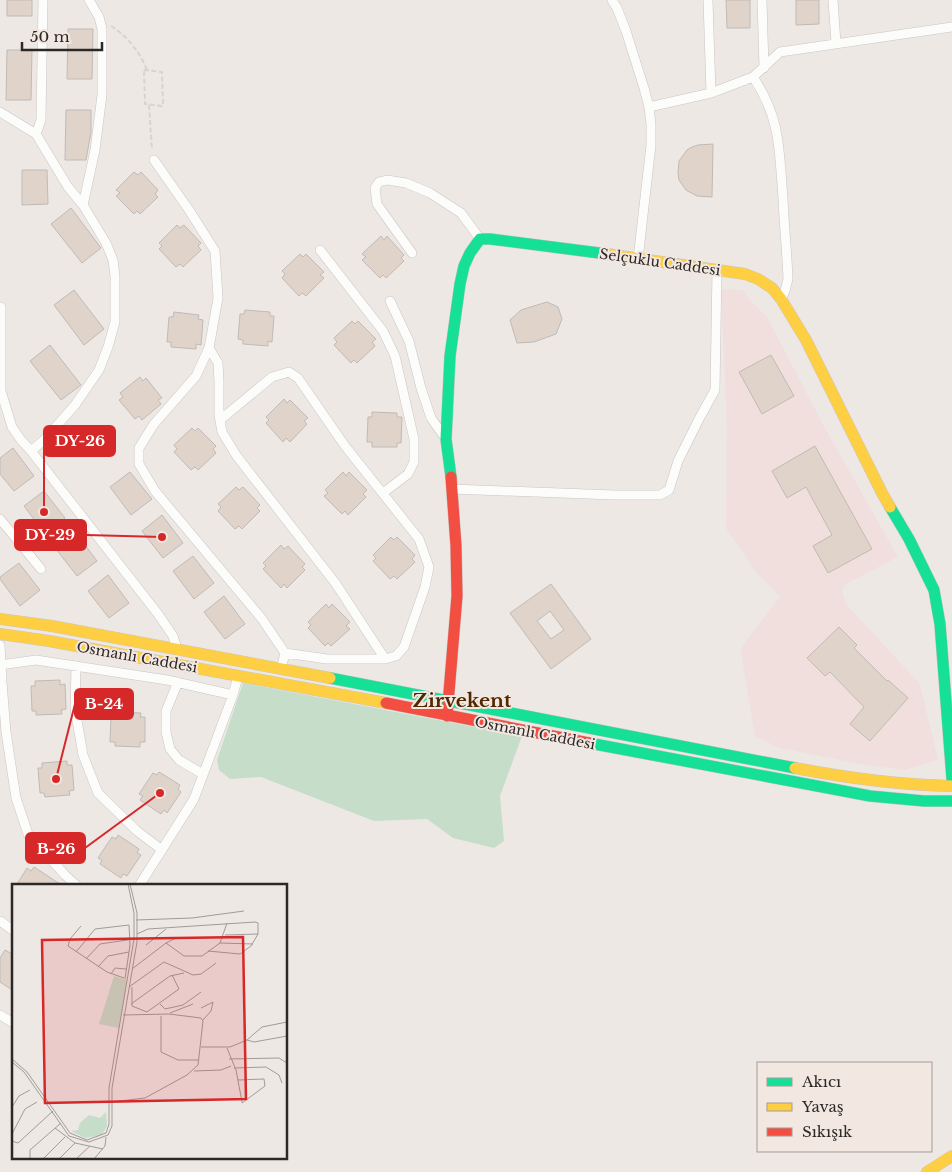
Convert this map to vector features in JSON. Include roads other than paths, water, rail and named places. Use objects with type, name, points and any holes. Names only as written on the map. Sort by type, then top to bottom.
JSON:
[{"type":"street","points":[[36,134],[41,120],[43,0]]},
{"type":"street","points":[[82,205],[96,150],[102,95],[102,29],[99,17],[89,0]]},
{"type":"street","points":[[612,0],[626,31],[644,88],[651,124],[651,145],[638,259]]},
{"type":"street","points":[[708,0],[711,94]]},
{"type":"street","points":[[762,0],[764,68]]},
{"type":"street","points":[[833,0],[836,44]]},
{"type":"street","points":[[649,106],[711,94],[752,77],[780,52],[952,27]]},
{"type":"street","points":[[752,77],[767,100],[772,112],[778,140],[788,279],[781,298]]},
{"type":"street","points":[[0,112],[36,134],[68,187],[106,243],[113,260],[115,276],[115,322],[108,348],[99,370],[75,405],[32,451]]},
{"type":"street","points":[[154,160],[216,252],[218,298],[209,348],[196,376],[154,424],[139,448],[139,464],[155,491],[262,619],[285,653],[327,659],[385,659],[396,656],[404,648],[425,587],[429,567],[419,539],[345,446],[298,378],[289,372],[272,377],[220,420]]},
{"type":"street","points":[[412,253],[376,204],[375,188],[379,182],[388,180],[406,183],[430,193],[461,213],[480,239],[464,266],[450,356],[446,439],[456,546],[457,596],[447,716]]},
{"type":"street","name":"Selçuklu Caddesi","points":[[480,239],[557,247],[745,274],[758,279],[772,288],[781,298],[806,340],[882,493],[909,539],[934,590],[940,624],[952,779]]},
{"type":"street","points":[[320,250],[383,331],[395,356],[414,439],[414,462],[408,474],[382,493]]},
{"type":"street","points":[[452,489],[614,495],[660,495],[668,490],[678,461],[716,390],[717,270]]},
{"type":"street","points":[[390,300],[410,342],[421,388],[431,418],[446,439]]},
{"type":"street","points":[[1,307],[1,391],[12,427],[158,614],[172,636],[177,649]]},
{"type":"street","points":[[209,348],[218,363],[222,432],[236,455],[336,584],[385,659]]},
{"type":"street","points":[[0,519],[41,569]]},
{"type":"street","name":"Osmanlı Caddesi","points":[[0,619],[52,626],[177,649],[872,782],[952,786]]},
{"type":"street","name":"Osmanlı Caddesi","points":[[0,634],[49,641],[360,698],[787,782],[870,796],[924,801],[952,800]]},
{"type":"street","points":[[0,645],[6,732],[16,798],[28,834],[75,884]]},
{"type":"street","points":[[279,683],[285,653]]},
{"type":"street","points":[[0,665],[36,660],[178,682],[233,695]]},
{"type":"street","points":[[76,666],[75,709],[83,755],[98,793],[137,831],[162,850]]},
{"type":"street","points":[[140,884],[194,798],[233,695],[238,676]]},
{"type":"street","points":[[178,682],[166,711],[166,732],[170,749],[179,760],[203,774]]},
{"type":"street","points":[[0,921],[12,930]]},
{"type":"street","points":[[0,1015],[12,1022]]},
{"type":"street","points":[[927,1172],[952,1156]]},
{"type":"place","name":"DY-26","points":[[44,512]]},
{"type":"place","name":"DY-29","points":[[162,537]]},
{"type":"place","name":"B-24","points":[[56,779]]},
{"type":"place","name":"B-26","points":[[160,793]]},
{"type":"district","name":"Zirvekent","points":[[462,700]]}]
